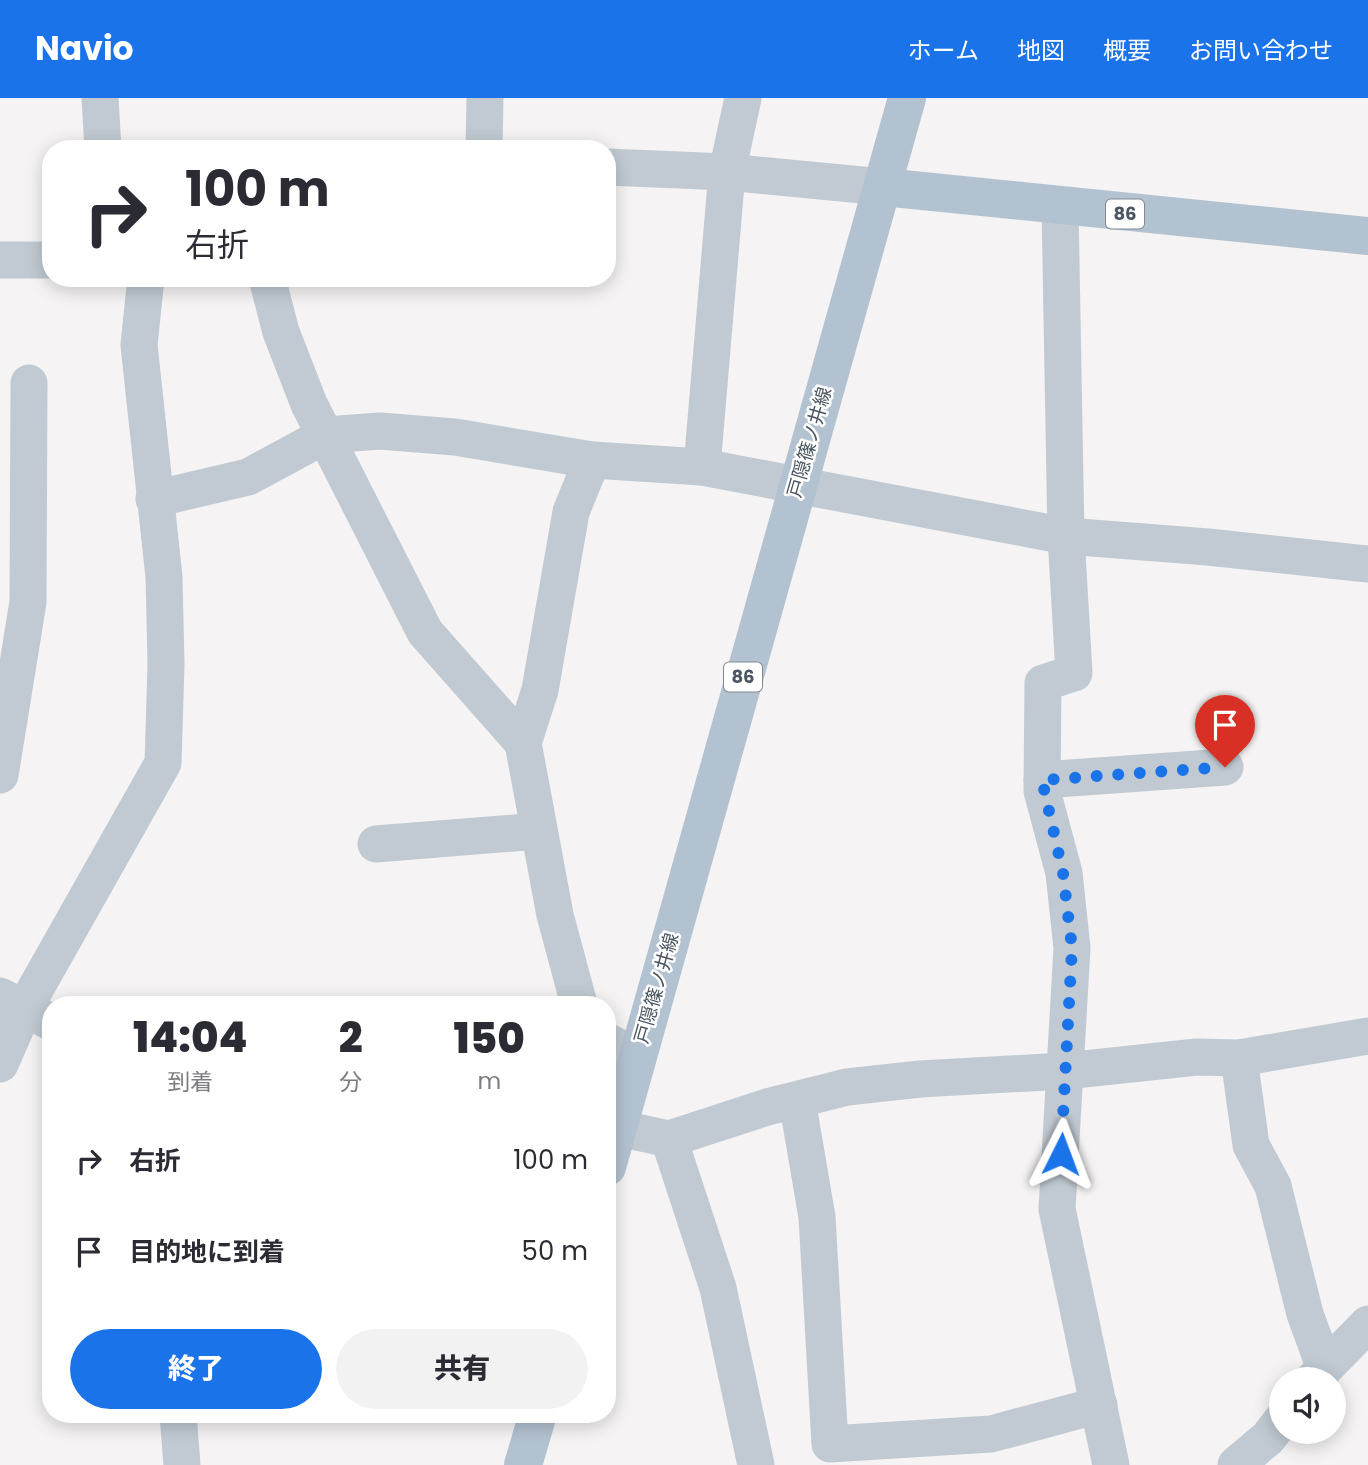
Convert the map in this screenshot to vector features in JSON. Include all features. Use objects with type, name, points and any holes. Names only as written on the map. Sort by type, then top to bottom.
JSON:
[{"type":"main road","name":"戸隠篠ノ井線","points":[[616,1135],[622,1049],[796,485],[907,98]]},
{"type":"main road","name":"86","points":[[883,187],[1060,207],[1368,236]]},
{"type":"main road","points":[[523,1465],[535,1423]]},
{"type":"street","points":[[100,98],[102,140]]},
{"type":"street","points":[[484,140],[485,98]]},
{"type":"street","points":[[702,467],[727,172],[743,98]]},
{"type":"street","points":[[616,167],[727,172],[883,187]]},
{"type":"street","points":[[1060,207],[1066,536],[1074,673],[1043,683],[1042,780],[1063,873],[1072,948],[1057,1209],[1111,1465]]},
{"type":"street","points":[[0,260],[42,260]]},
{"type":"street","points":[[0,1064],[25,1009],[163,763],[166,664],[164,578],[139,345],[145,287]]},
{"type":"street","points":[[269,287],[281,332],[309,404],[425,632],[523,743]]},
{"type":"street","points":[[0,775],[4,734],[28,602],[29,383]]},
{"type":"street","points":[[155,499],[248,477],[326,435],[380,431],[454,437],[592,460],[702,467],[1066,536],[1208,547],[1368,565]]},
{"type":"street","points":[[577,996],[555,915],[523,743],[540,690],[571,512],[592,460]]},
{"type":"street","points":[[1042,780],[1225,767]]},
{"type":"street","points":[[376,844],[539,831]]},
{"type":"street","points":[[618,1128],[669,1139],[848,1087],[1065,1071],[1197,1057],[1239,1058],[1368,1036]]},
{"type":"street","points":[[1239,1058],[1251,1145],[1273,1186],[1318,1367]]},
{"type":"street","points":[[797,1100],[817,1217],[830,1444],[991,1434],[1099,1405]]},
{"type":"street","points":[[669,1139],[718,1288],[756,1465]]},
{"type":"street","points":[[1325,1367],[1368,1324]]},
{"type":"street","points":[[179,1423],[182,1465]]},
{"type":"street","points":[[1237,1465],[1269,1437]]},
{"type":"route","points":[[1061,1154],[1072,948],[1063,873],[1042,791],[1042,780],[1225,767]]}]
